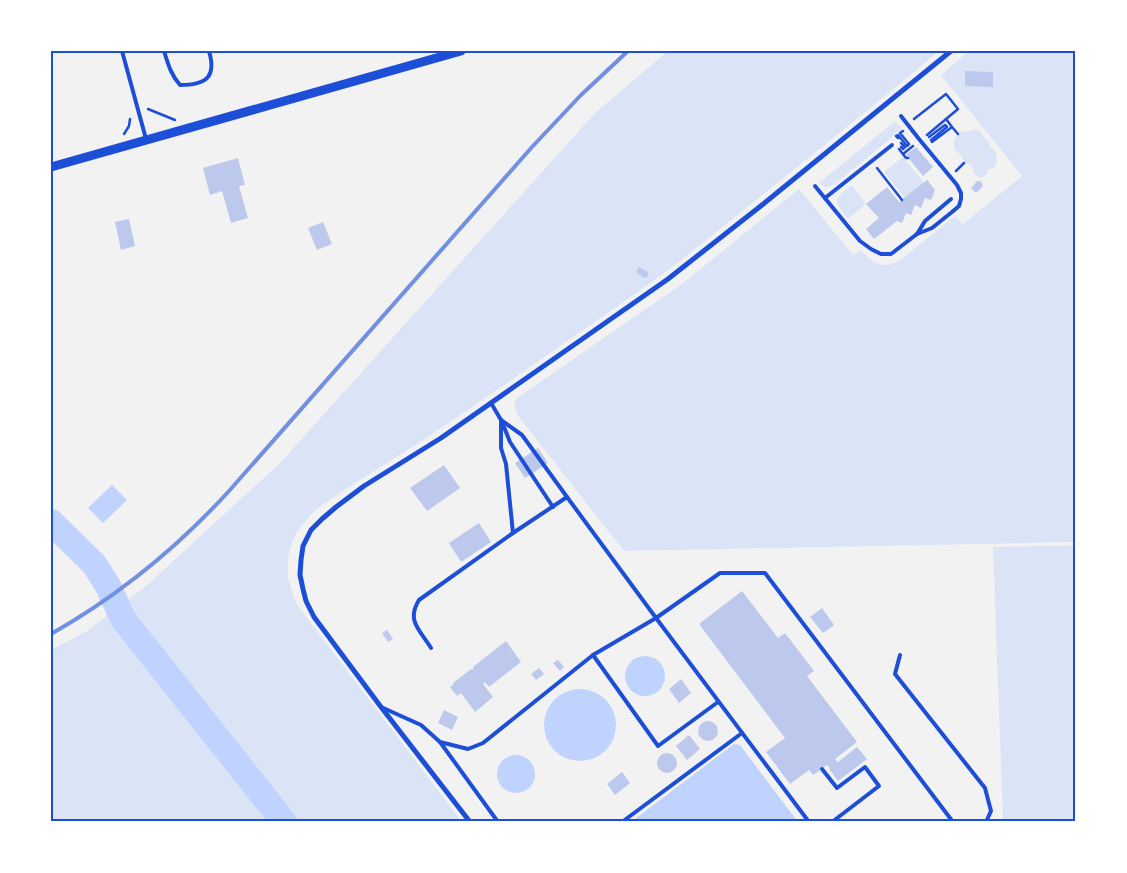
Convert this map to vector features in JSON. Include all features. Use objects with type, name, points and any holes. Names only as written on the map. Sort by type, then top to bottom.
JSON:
[{"type":"street","points":[[51,167],[461,51]]},
{"type":"street","points":[[470,822],[314,617],[306,601],[300,575],[303,546],[311,530],[336,507],[364,486],[441,438],[668,279],[762,206],[951,51]]},
{"type":"lane","points":[[122,51],[147,141]]},
{"type":"lane","points":[[164,51],[169,69],[175,79],[180,85],[192,85],[201,83],[209,75],[212,66],[209,51]]},
{"type":"lane","points":[[815,186],[860,241],[881,254],[892,254],[917,234],[932,228],[959,206],[961,193],[957,185],[901,116]]},
{"type":"lane","points":[[825,198],[893,144]]},
{"type":"lane","points":[[917,234],[925,221],[951,199]]},
{"type":"lane","points":[[490,404],[501,420],[510,442],[552,507]]},
{"type":"lane","points":[[501,420],[522,435],[718,702],[809,822]]},
{"type":"lane","points":[[501,420],[501,448],[506,464],[513,533]]},
{"type":"lane","points":[[431,648],[414,622],[413,614],[419,600],[567,497]]},
{"type":"lane","points":[[440,742],[468,749],[483,743],[593,655],[656,618],[720,573],[765,573],[953,822]]},
{"type":"lane","points":[[593,655],[658,746],[718,702]]},
{"type":"lane","points":[[900,655],[895,674],[984,788],[991,811],[986,822]]},
{"type":"lane","points":[[381,707],[421,726],[440,742],[498,822]]},
{"type":"lane","points":[[622,822],[742,733]]},
{"type":"lane","points":[[822,769],[837,788],[865,767],[879,786],[832,822]]},
{"type":"path","points":[[907,124],[946,94],[958,109],[938,126]]},
{"type":"path","points":[[946,119],[958,134]]},
{"type":"path","points":[[927,135],[929,138],[945,125],[947,127],[931,140],[932,142],[952,127]]},
{"type":"path","points":[[894,138],[903,149],[905,148],[896,136],[898,135],[907,146],[909,144],[900,133],[903,131],[914,146]]},
{"type":"path","points":[[893,144],[908,158]]},
{"type":"path","points":[[871,162],[902,200]]},
{"type":"path","points":[[956,171],[964,163]]},
{"type":"shaded area","points":[[668,51],[939,51],[679,262],[478,403],[315,510],[297,532],[292,542],[288,559],[288,578],[298,606],[462,822],[51,822],[51,650],[87,631],[146,586],[279,464],[595,113]]},
{"type":"shaded area","points":[[969,51],[1076,51],[1076,542],[624,551],[521,419],[515,407],[517,398],[682,284],[799,189],[853,255],[861,250],[873,262],[882,265],[893,264],[899,261],[955,216],[963,224],[1022,176],[941,75]]},
{"type":"shaded area","points":[[895,121],[902,129],[835,184],[827,187],[819,183]]},
{"type":"shaded area","points":[[975,129],[981,132],[983,137],[989,142],[990,147],[996,154],[997,160],[996,165],[988,169],[987,174],[981,178],[975,175],[971,165],[965,162],[955,150],[954,145],[955,137],[959,133]]},
{"type":"shaded area","points":[[903,157],[924,183],[905,198],[884,172]]},
{"type":"shaded area","points":[[852,185],[866,204],[848,219],[837,200]]},
{"type":"shaded area","points":[[1076,545],[1076,822],[1003,822],[993,547]]},
{"type":"water","points":[[112,485],[127,500],[103,523],[88,508]]},
{"type":"water","points":[[649,656],[656,659],[662,665],[665,676],[664,684],[656,693],[649,696],[641,696],[634,693],[626,684],[625,672],[628,665],[637,657]]},
{"type":"water","points":[[580,689],[600,695],[610,705],[616,725],[610,745],[600,755],[580,761],[560,755],[550,745],[544,725],[550,705],[560,695]]},
{"type":"water","points":[[734,744],[740,745],[798,822],[631,822]]},
{"type":"water","points":[[516,755],[529,761],[535,774],[529,787],[516,793],[503,787],[497,774],[503,761]]},
{"type":"building","points":[[965,71],[993,72],[993,87],[965,86]]},
{"type":"building","points":[[916,147],[933,167],[923,176],[906,155]]},
{"type":"building","points":[[238,158],[245,185],[239,186],[248,218],[231,223],[222,191],[210,195],[203,168]]},
{"type":"building","points":[[927,180],[935,190],[931,200],[925,198],[921,208],[915,205],[911,215],[906,213],[902,223],[897,221],[874,239],[866,229],[879,218],[866,204],[887,187],[899,202]]},
{"type":"building","points":[[977,181],[980,181],[983,186],[976,193],[971,188]]},
{"type":"building","points":[[129,219],[135,246],[121,250],[115,222]]},
{"type":"building","points":[[323,222],[332,244],[317,250],[308,228]]},
{"type":"building","points":[[639,267],[648,272],[647,277],[644,278],[636,272]]},
{"type":"building","points":[[538,448],[548,463],[525,478],[515,463]]},
{"type":"building","points":[[444,465],[460,488],[427,511],[410,488]]},
{"type":"building","points":[[479,523],[491,542],[461,562],[449,543]]},
{"type":"building","points":[[742,591],[778,638],[785,633],[814,671],[807,676],[857,742],[835,759],[838,762],[857,747],[867,759],[838,781],[827,765],[813,775],[809,770],[790,784],[766,752],[785,738],[699,624]]},
{"type":"building","points":[[822,608],[834,625],[823,633],[810,617]]},
{"type":"building","points":[[387,630],[393,639],[388,642],[382,633]]},
{"type":"building","points":[[506,641],[521,662],[489,687],[485,682],[483,684],[493,697],[475,712],[461,693],[457,696],[450,687]]},
{"type":"building","points":[[558,660],[564,667],[560,671],[553,663]]},
{"type":"building","points":[[539,668],[544,674],[536,680],[531,674]]},
{"type":"building","points":[[681,679],[691,693],[679,703],[669,689]]},
{"type":"building","points":[[444,710],[458,717],[452,730],[438,723]]},
{"type":"building","points":[[708,721],[715,724],[718,731],[715,738],[708,741],[701,738],[698,731],[701,724]]},
{"type":"building","points":[[689,735],[700,749],[687,760],[676,746]]},
{"type":"building","points":[[667,753],[674,756],[677,763],[674,770],[667,773],[660,770],[657,763],[660,756]]},
{"type":"building","points":[[622,772],[630,783],[615,795],[607,784]]},
{"type":"waterway","points":[[51,522],[94,564],[108,586],[123,619],[284,822]]},
{"type":"railway","points":[[51,634],[100,604],[146,570],[209,512],[532,147],[581,95],[628,51]]}]
